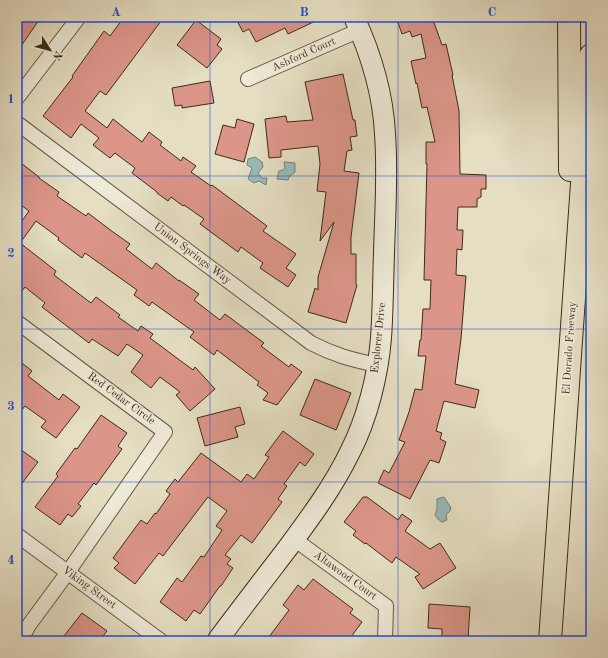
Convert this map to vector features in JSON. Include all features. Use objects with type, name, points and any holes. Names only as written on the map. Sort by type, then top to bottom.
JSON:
[{"type":"highway","points":[[569,17],[571,336]]},
{"type":"highway","name":"El Dorado Freeway","points":[[550,641],[591,55]]},
{"type":"street","points":[[17,98],[79,17]]},
{"type":"street","name":"Ashford Court","points":[[248,79],[357,24]]},
{"type":"street","name":"Explorer Drive","points":[[217,641],[334,483],[358,436],[369,402],[378,365],[382,311],[386,168],[385,133],[381,99],[373,66],[357,24]]},
{"type":"street","name":"Union Springs Way","points":[[17,124],[311,343],[342,357],[378,365]]},
{"type":"street","name":"Red Cedar Circle","points":[[17,322],[165,432],[68,572]]},
{"type":"street","name":"Viking Street","points":[[17,535],[161,641]]},
{"type":"street","name":"Altawood Court","points":[[294,539],[386,606],[385,641]]},
{"type":"street","points":[[20,641],[29,625],[68,572]]},
{"type":"water","points":[[255,157],[262,162],[263,167],[258,173],[262,178],[267,178],[266,185],[259,181],[254,183],[248,179],[252,168],[247,165],[248,159]]},
{"type":"water","points":[[284,162],[295,163],[295,172],[289,177],[288,180],[277,179],[279,171],[285,168]]},
{"type":"water","points":[[444,497],[451,508],[446,515],[447,520],[442,522],[435,515],[437,509],[437,499]]},
{"type":"building","points":[[17,17],[41,17],[17,52]]},
{"type":"building","points":[[124,17],[164,17],[106,95],[100,91],[85,111],[107,128],[113,119],[142,142],[149,132],[162,142],[160,145],[181,161],[183,157],[196,166],[191,172],[211,186],[212,185],[267,226],[263,231],[296,254],[286,268],[296,275],[288,287],[260,268],[263,263],[241,247],[238,252],[200,224],[204,219],[171,197],[168,201],[157,193],[132,173],[135,168],[115,153],[110,158],[93,145],[99,138],[81,124],[71,138],[43,116],[73,77],[72,76],[104,31],[110,36]]},
{"type":"building","points":[[235,17],[324,17],[288,34],[285,28],[256,42],[249,29],[243,32]]},
{"type":"building","points":[[396,17],[432,17],[442,45],[446,44],[453,75],[459,111],[460,174],[486,175],[486,189],[481,189],[481,197],[477,199],[477,207],[458,207],[457,230],[463,230],[462,250],[457,249],[456,275],[466,276],[461,339],[455,384],[479,390],[475,408],[444,401],[436,431],[442,433],[440,439],[446,442],[439,463],[430,460],[410,499],[378,483],[384,470],[389,473],[405,442],[399,440],[415,389],[422,390],[426,356],[418,356],[421,340],[423,309],[430,309],[431,280],[424,280],[427,164],[426,142],[435,142],[427,107],[422,108],[411,61],[426,58],[421,34],[412,37],[410,31],[402,34]]},
{"type":"building","points":[[196,20],[221,39],[217,45],[222,49],[207,68],[177,45]]},
{"type":"building","points":[[343,74],[353,120],[355,120],[357,136],[350,137],[352,150],[347,151],[344,171],[359,173],[351,237],[351,254],[356,254],[357,285],[346,323],[308,312],[315,288],[318,290],[318,277],[334,222],[320,241],[326,192],[317,191],[320,164],[318,146],[281,150],[281,157],[269,158],[265,119],[286,116],[287,122],[313,120],[305,82]]},
{"type":"building","points":[[210,81],[214,103],[182,108],[182,105],[175,106],[172,88]]},
{"type":"building","points":[[237,119],[254,124],[244,162],[215,154],[223,125],[235,128]]},
{"type":"building","points":[[17,160],[59,192],[57,196],[86,216],[88,213],[130,244],[126,249],[152,269],[156,263],[199,294],[194,300],[220,320],[225,314],[264,343],[261,346],[289,367],[291,364],[302,372],[277,405],[263,400],[268,393],[257,385],[259,382],[217,350],[214,355],[190,337],[194,332],[152,302],[149,306],[134,295],[137,290],[85,253],[82,258],[36,221],[20,243],[56,271],[54,275],[91,303],[96,297],[120,315],[118,317],[138,331],[141,326],[153,334],[150,338],[193,370],[195,367],[215,389],[190,411],[176,395],[180,392],[160,377],[151,388],[131,372],[143,355],[127,344],[118,356],[92,339],[89,343],[42,307],[45,303],[25,287],[17,298],[17,228],[29,211],[17,202]]},
{"type":"building","points":[[17,359],[32,371],[28,376],[59,400],[63,394],[80,407],[56,438],[41,427],[46,421],[25,406],[17,416]]},
{"type":"building","points":[[315,379],[351,393],[336,430],[300,415]]},
{"type":"building","points":[[240,407],[245,424],[235,427],[238,437],[205,446],[197,418]]},
{"type":"building","points":[[101,415],[127,433],[118,446],[122,449],[96,485],[94,483],[78,504],[81,506],[72,517],[68,514],[60,525],[35,507],[58,476],[56,474],[75,448],[77,449]]},
{"type":"building","points":[[283,431],[314,454],[305,466],[300,462],[284,484],[287,486],[278,499],[282,502],[252,543],[241,535],[225,555],[231,559],[227,564],[233,568],[200,614],[194,610],[186,621],[160,602],[177,578],[182,582],[201,556],[204,557],[222,530],[216,526],[227,511],[208,497],[163,556],[159,553],[135,584],[114,568],[119,563],[113,558],[141,520],[147,524],[155,513],[156,514],[170,494],[166,491],[175,479],[178,482],[201,453],[241,482],[247,474],[254,479],[269,457],[265,455]]},
{"type":"building","points":[[17,447],[38,462],[17,490]]},
{"type":"building","points":[[363,497],[367,497],[398,520],[402,514],[412,521],[405,531],[430,549],[440,543],[456,568],[423,589],[415,577],[420,574],[396,557],[392,563],[353,535],[356,531],[344,522]]},
{"type":"building","points":[[313,579],[353,609],[350,613],[362,622],[348,641],[266,641],[289,610],[283,605],[298,585],[304,590]]},
{"type":"building","points":[[429,604],[470,607],[468,639],[442,638],[442,629],[428,628]]},
{"type":"building","points":[[82,613],[107,631],[99,641],[60,641]]}]
